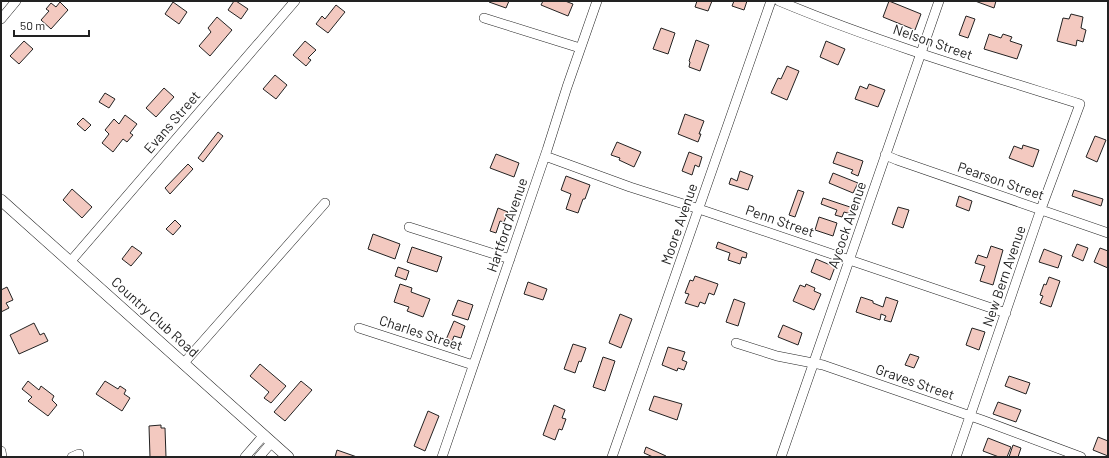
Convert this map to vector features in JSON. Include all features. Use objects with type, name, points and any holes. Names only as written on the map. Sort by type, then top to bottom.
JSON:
[{"type":"street","points":[[1,19],[16,1]]},
{"type":"street","name":"Evans Street","points":[[70,262],[295,1]]},
{"type":"street","name":"Hartford Avenue","points":[[442,457],[597,1]]},
{"type":"street","name":"Moore Avenue","points":[[612,457],[772,1]]},
{"type":"street","name":"Nelson Street","points":[[779,1],[920,54],[1080,104]]},
{"type":"street","name":"Aycock Avenue","points":[[781,457],[939,1]]},
{"type":"street","points":[[484,18],[580,48]]},
{"type":"street","name":"New Bern Avenue","points":[[956,457],[1041,209],[1080,104]]},
{"type":"street","name":"Pearson Street","points":[[885,155],[1108,233]]},
{"type":"street","name":"Penn Street","points":[[544,156],[1006,313]]},
{"type":"street","name":"Country Club Road","points":[[1,200],[288,457]]},
{"type":"street","points":[[183,364],[325,203]]},
{"type":"street","points":[[409,227],[510,258]]},
{"type":"street","name":"Charles Street","points":[[359,328],[473,365]]},
{"type":"street","name":"Graves Street","points":[[736,343],[777,356],[814,363],[970,416],[1081,457]]},
{"type":"street","points":[[245,457],[268,438]]},
{"type":"street","points":[[259,457],[268,438]]},
{"type":"street","points":[[1,451],[2,457]]},
{"type":"building","points":[[234,1],[248,9],[241,19],[228,10]]},
{"type":"building","points":[[489,1],[509,1],[506,8]]},
{"type":"building","points":[[543,1],[565,1],[573,4],[568,16],[541,5]]},
{"type":"building","points":[[697,1],[712,1],[708,11],[695,7]]},
{"type":"building","points":[[734,1],[747,1],[744,10],[732,6]]},
{"type":"building","points":[[889,1],[921,14],[915,30],[883,17]]},
{"type":"building","points":[[975,1],[996,1],[994,8]]},
{"type":"building","points":[[60,2],[68,10],[51,29],[41,20],[49,11],[46,9],[51,3],[56,7]]},
{"type":"building","points":[[173,2],[187,12],[179,24],[165,14]]},
{"type":"building","points":[[336,5],[345,12],[328,33],[316,24],[322,16],[325,19]]},
{"type":"building","points":[[1071,14],[1083,17],[1081,28],[1086,30],[1083,42],[1077,40],[1076,46],[1057,41],[1063,18],[1069,19]]},
{"type":"building","points":[[966,16],[975,19],[968,38],[959,35]]},
{"type":"building","points":[[217,17],[232,30],[210,56],[199,46],[211,32],[208,28]]},
{"type":"building","points":[[661,28],[675,33],[668,54],[653,49]]},
{"type":"building","points":[[989,34],[1001,38],[1003,34],[1012,37],[1010,41],[1022,45],[1017,59],[984,49]]},
{"type":"building","points":[[696,40],[709,45],[700,71],[689,67],[689,61]]},
{"type":"building","points":[[24,41],[33,49],[19,64],[10,56]]},
{"type":"building","points":[[305,41],[316,50],[308,58],[311,60],[306,66],[293,55]]},
{"type":"building","points":[[826,41],[845,49],[838,65],[820,57]]},
{"type":"building","points":[[787,66],[799,71],[787,100],[771,93],[778,78],[781,79]]},
{"type":"building","points":[[275,75],[287,85],[276,99],[263,89]]},
{"type":"building","points":[[869,84],[885,90],[878,107],[855,99],[860,86],[867,89]]},
{"type":"building","points":[[164,88],[174,97],[156,117],[146,108]]},
{"type":"building","points":[[105,93],[115,99],[109,108],[99,102]]},
{"type":"building","points":[[685,114],[704,121],[699,134],[701,134],[698,142],[678,134]]},
{"type":"building","points":[[125,115],[137,124],[130,133],[133,135],[127,142],[123,139],[113,152],[102,143],[109,134],[105,130],[114,119],[119,124]]},
{"type":"building","points":[[83,118],[91,125],[85,131],[77,124]]},
{"type":"building","points":[[218,132],[223,136],[203,162],[198,158]]},
{"type":"building","points":[[1095,136],[1106,140],[1097,162],[1086,157]]},
{"type":"building","points":[[617,142],[641,152],[634,167],[619,160],[620,158],[611,155]]},
{"type":"building","points":[[1023,145],[1039,150],[1033,167],[1009,158],[1014,146],[1022,149]]},
{"type":"building","points":[[689,152],[702,157],[699,167],[695,165],[692,175],[682,171]]},
{"type":"building","points":[[837,152],[863,161],[858,176],[851,173],[853,170],[833,163]]},
{"type":"building","points":[[496,154],[519,163],[514,177],[490,168]]},
{"type":"building","points":[[188,164],[193,169],[170,194],[165,188]]},
{"type":"building","points":[[740,171],[753,176],[748,190],[729,184],[731,178],[737,181]]},
{"type":"building","points":[[833,173],[858,183],[853,193],[829,183]]},
{"type":"building","points":[[566,176],[590,185],[578,213],[566,209],[571,194],[561,190]]},
{"type":"building","points":[[72,189],[92,207],[82,218],[63,200]]},
{"type":"building","points":[[798,190],[804,192],[795,217],[789,215]]},
{"type":"building","points":[[1074,190],[1103,199],[1101,206],[1072,196]]},
{"type":"building","points":[[959,196],[972,201],[969,211],[956,206]]},
{"type":"building","points":[[823,198],[853,208],[851,214],[844,212],[842,217],[835,215],[837,210],[821,204]]},
{"type":"building","points":[[898,207],[909,210],[903,228],[892,224]]},
{"type":"building","points":[[498,208],[508,212],[504,222],[500,221],[496,233],[490,231]]},
{"type":"building","points":[[819,217],[837,223],[833,236],[815,230]]},
{"type":"building","points":[[175,220],[181,226],[173,235],[166,229]]},
{"type":"building","points":[[373,234],[400,244],[395,259],[368,249]]},
{"type":"building","points":[[718,242],[747,253],[746,258],[742,257],[740,264],[728,260],[730,253],[716,248]]},
{"type":"building","points":[[1077,244],[1088,248],[1083,261],[1072,256]]},
{"type":"building","points":[[132,246],[142,253],[131,266],[122,259]]},
{"type":"building","points":[[991,246],[1003,250],[993,285],[980,281],[985,266],[975,263],[978,255],[987,258]]},
{"type":"building","points":[[412,247],[442,257],[437,272],[407,262]]},
{"type":"building","points":[[1100,248],[1108,251],[1108,268],[1094,262]]},
{"type":"building","points":[[1044,249],[1062,256],[1058,268],[1039,262]]},
{"type":"building","points":[[816,259],[835,267],[830,280],[811,272]]},
{"type":"building","points":[[398,267],[409,271],[406,280],[395,276]]},
{"type":"building","points":[[695,276],[718,284],[714,295],[709,293],[705,304],[700,302],[698,307],[685,303],[689,294],[685,293],[690,280],[693,281]]},
{"type":"building","points":[[1049,277],[1060,281],[1051,307],[1040,303],[1043,296],[1040,295],[1044,284],[1046,285]]},
{"type":"building","points":[[528,282],[547,289],[543,300],[524,294]]},
{"type":"building","points":[[400,284],[412,288],[411,292],[430,299],[423,317],[407,311],[409,307],[394,302]]},
{"type":"building","points":[[806,284],[815,288],[814,291],[821,294],[814,310],[793,301],[800,285],[805,287]]},
{"type":"building","points":[[7,287],[13,300],[6,303],[9,308],[1,312],[1,290]]},
{"type":"building","points":[[861,297],[873,301],[873,303],[883,307],[886,297],[898,301],[891,322],[884,320],[886,316],[881,314],[880,320],[856,312]]},
{"type":"building","points":[[734,299],[745,303],[738,326],[726,322]]},
{"type":"building","points":[[458,300],[473,305],[468,320],[452,315]]},
{"type":"building","points":[[620,314],[632,319],[621,348],[609,343]]},
{"type":"building","points":[[454,321],[465,326],[461,338],[454,336],[451,344],[445,342]]},
{"type":"building","points":[[34,323],[40,335],[44,333],[48,341],[19,354],[10,335]]},
{"type":"building","points":[[783,325],[802,333],[798,345],[778,337]]},
{"type":"building","points":[[972,328],[985,332],[979,350],[966,345]]},
{"type":"building","points":[[573,344],[586,348],[575,373],[564,369]]},
{"type":"building","points":[[668,347],[685,352],[682,360],[687,362],[684,370],[678,368],[677,371],[662,365]]},
{"type":"building","points":[[910,354],[919,357],[914,368],[905,365]]},
{"type":"building","points":[[603,357],[615,361],[605,391],[593,387]]},
{"type":"building","points":[[260,364],[286,386],[271,403],[264,398],[269,392],[250,376]]},
{"type":"building","points":[[1009,376],[1030,383],[1026,394],[1005,386]]},
{"type":"building","points":[[28,381],[39,390],[41,386],[54,396],[52,400],[57,405],[48,416],[28,401],[32,397],[22,389]]},
{"type":"building","points":[[105,381],[118,389],[120,386],[126,390],[124,394],[130,398],[122,411],[96,394]]},
{"type":"building","points":[[301,381],[312,390],[285,421],[274,412]]},
{"type":"building","points":[[654,396],[682,404],[677,420],[649,410]]},
{"type":"building","points":[[998,402],[1021,410],[1016,422],[993,414]]},
{"type":"building","points":[[554,405],[565,410],[562,418],[566,419],[562,430],[559,429],[555,440],[543,435]]},
{"type":"building","points":[[428,411],[439,416],[425,451],[414,446]]},
{"type":"building","points":[[161,425],[161,428],[165,428],[166,457],[150,457],[149,426]]},
{"type":"building","points":[[1098,437],[1108,441],[1108,456],[1093,450]]},
{"type":"building","points":[[988,438],[1011,447],[1007,457],[999,457],[983,451]]},
{"type":"building","points":[[1013,445],[1021,448],[1018,457],[1009,457]]},
{"type":"building","points":[[646,447],[666,456],[653,457],[644,453]]},
{"type":"building","points":[[337,450],[357,457],[335,457]]}]
